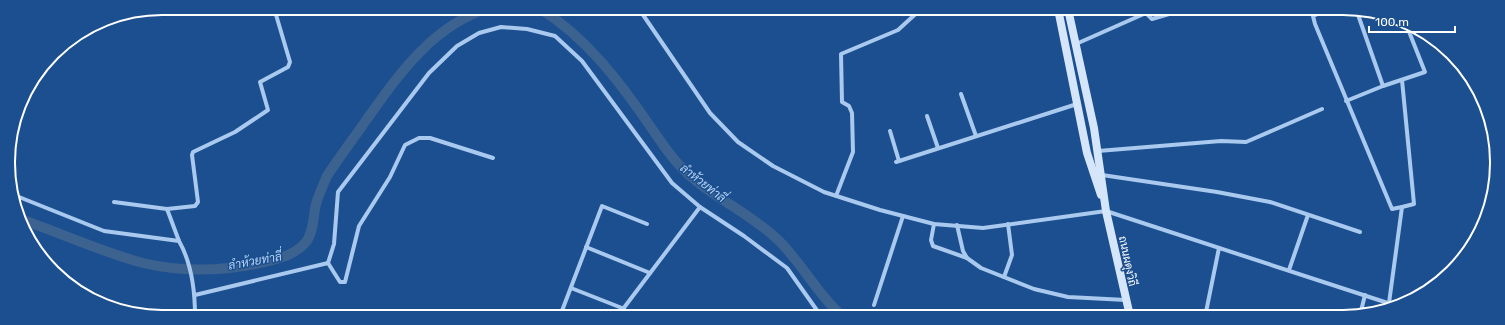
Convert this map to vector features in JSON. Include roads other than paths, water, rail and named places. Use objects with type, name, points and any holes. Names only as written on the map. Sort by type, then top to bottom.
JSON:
[{"type":"main road","points":[[1059,15],[1087,153],[1106,211]]},
{"type":"main road","points":[[1069,15],[1098,151],[1106,211]]},
{"type":"main road","name":"ถนนผดุงวิถี","points":[[1106,211],[1128,310]]},
{"type":"street","points":[[114,202],[167,209],[195,206],[198,202],[193,152],[235,132],[268,110],[260,82],[288,67],[290,62],[276,15]]},
{"type":"street","points":[[644,15],[710,113],[728,132],[751,151],[773,166],[824,192],[934,224],[983,228],[1106,211],[1388,303]]},
{"type":"street","points":[[836,196],[853,152],[852,114],[849,106],[842,102],[841,54],[898,30],[914,15]]},
{"type":"street","points":[[1076,44],[1138,15]]},
{"type":"street","points":[[1149,15],[1152,19],[1166,15]]},
{"type":"street","points":[[1315,15],[1313,16],[1346,101],[1392,209],[1414,204],[1402,80]]},
{"type":"street","points":[[1358,16],[1383,86]]},
{"type":"street","points":[[493,158],[430,138],[419,138],[407,144],[402,149],[390,177],[359,226],[344,282],[340,282],[328,263],[334,244],[338,192],[342,184],[429,73],[457,46],[479,33],[501,28],[527,29],[555,36],[582,61],[625,117],[672,183],[700,207],[744,236],[787,268],[817,310]]},
{"type":"street","points":[[1346,101],[1424,72],[1408,30]]},
{"type":"street","points":[[962,94],[976,136]]},
{"type":"street","points":[[890,131],[898,161],[1077,104]]},
{"type":"street","points":[[1098,151],[1221,141],[1246,142],[1322,109]]},
{"type":"street","points":[[927,116],[938,148]]},
{"type":"street","points":[[1102,175],[1225,193],[1270,202],[1360,232]]},
{"type":"street","points":[[19,197],[104,231],[179,241]]},
{"type":"street","points":[[562,310],[602,206],[647,224]]},
{"type":"street","points":[[571,288],[623,309],[700,207]]},
{"type":"street","points":[[1389,302],[1402,207]]},
{"type":"street","points":[[167,209],[179,241],[187,256],[195,293],[195,310]]},
{"type":"street","points":[[1289,270],[1308,215]]},
{"type":"street","points":[[874,305],[903,216]]},
{"type":"street","points":[[934,224],[931,240],[933,246],[967,258],[981,268],[1034,290],[1068,297],[1126,300]]},
{"type":"street","points":[[1004,277],[1012,255],[1008,224]]},
{"type":"street","points":[[957,225],[963,251],[967,258]]},
{"type":"street","points":[[586,247],[650,273]]},
{"type":"street","points":[[1206,310],[1219,248]]},
{"type":"street","points":[[195,293],[328,263]]},
{"type":"street","points":[[1361,309],[1365,295]]},
{"type":"waterway","name":"ลำห้วยท่าลี่","points":[[27,222],[127,259],[172,268],[231,268],[266,262],[291,254],[301,247],[311,234],[316,204],[327,176],[379,102],[419,53],[451,26],[472,15]]},
{"type":"waterway","name":"ลำห้วยท่าลี่","points":[[550,15],[572,32],[614,77],[681,167],[702,186],[765,228],[776,238],[836,310]]}]
